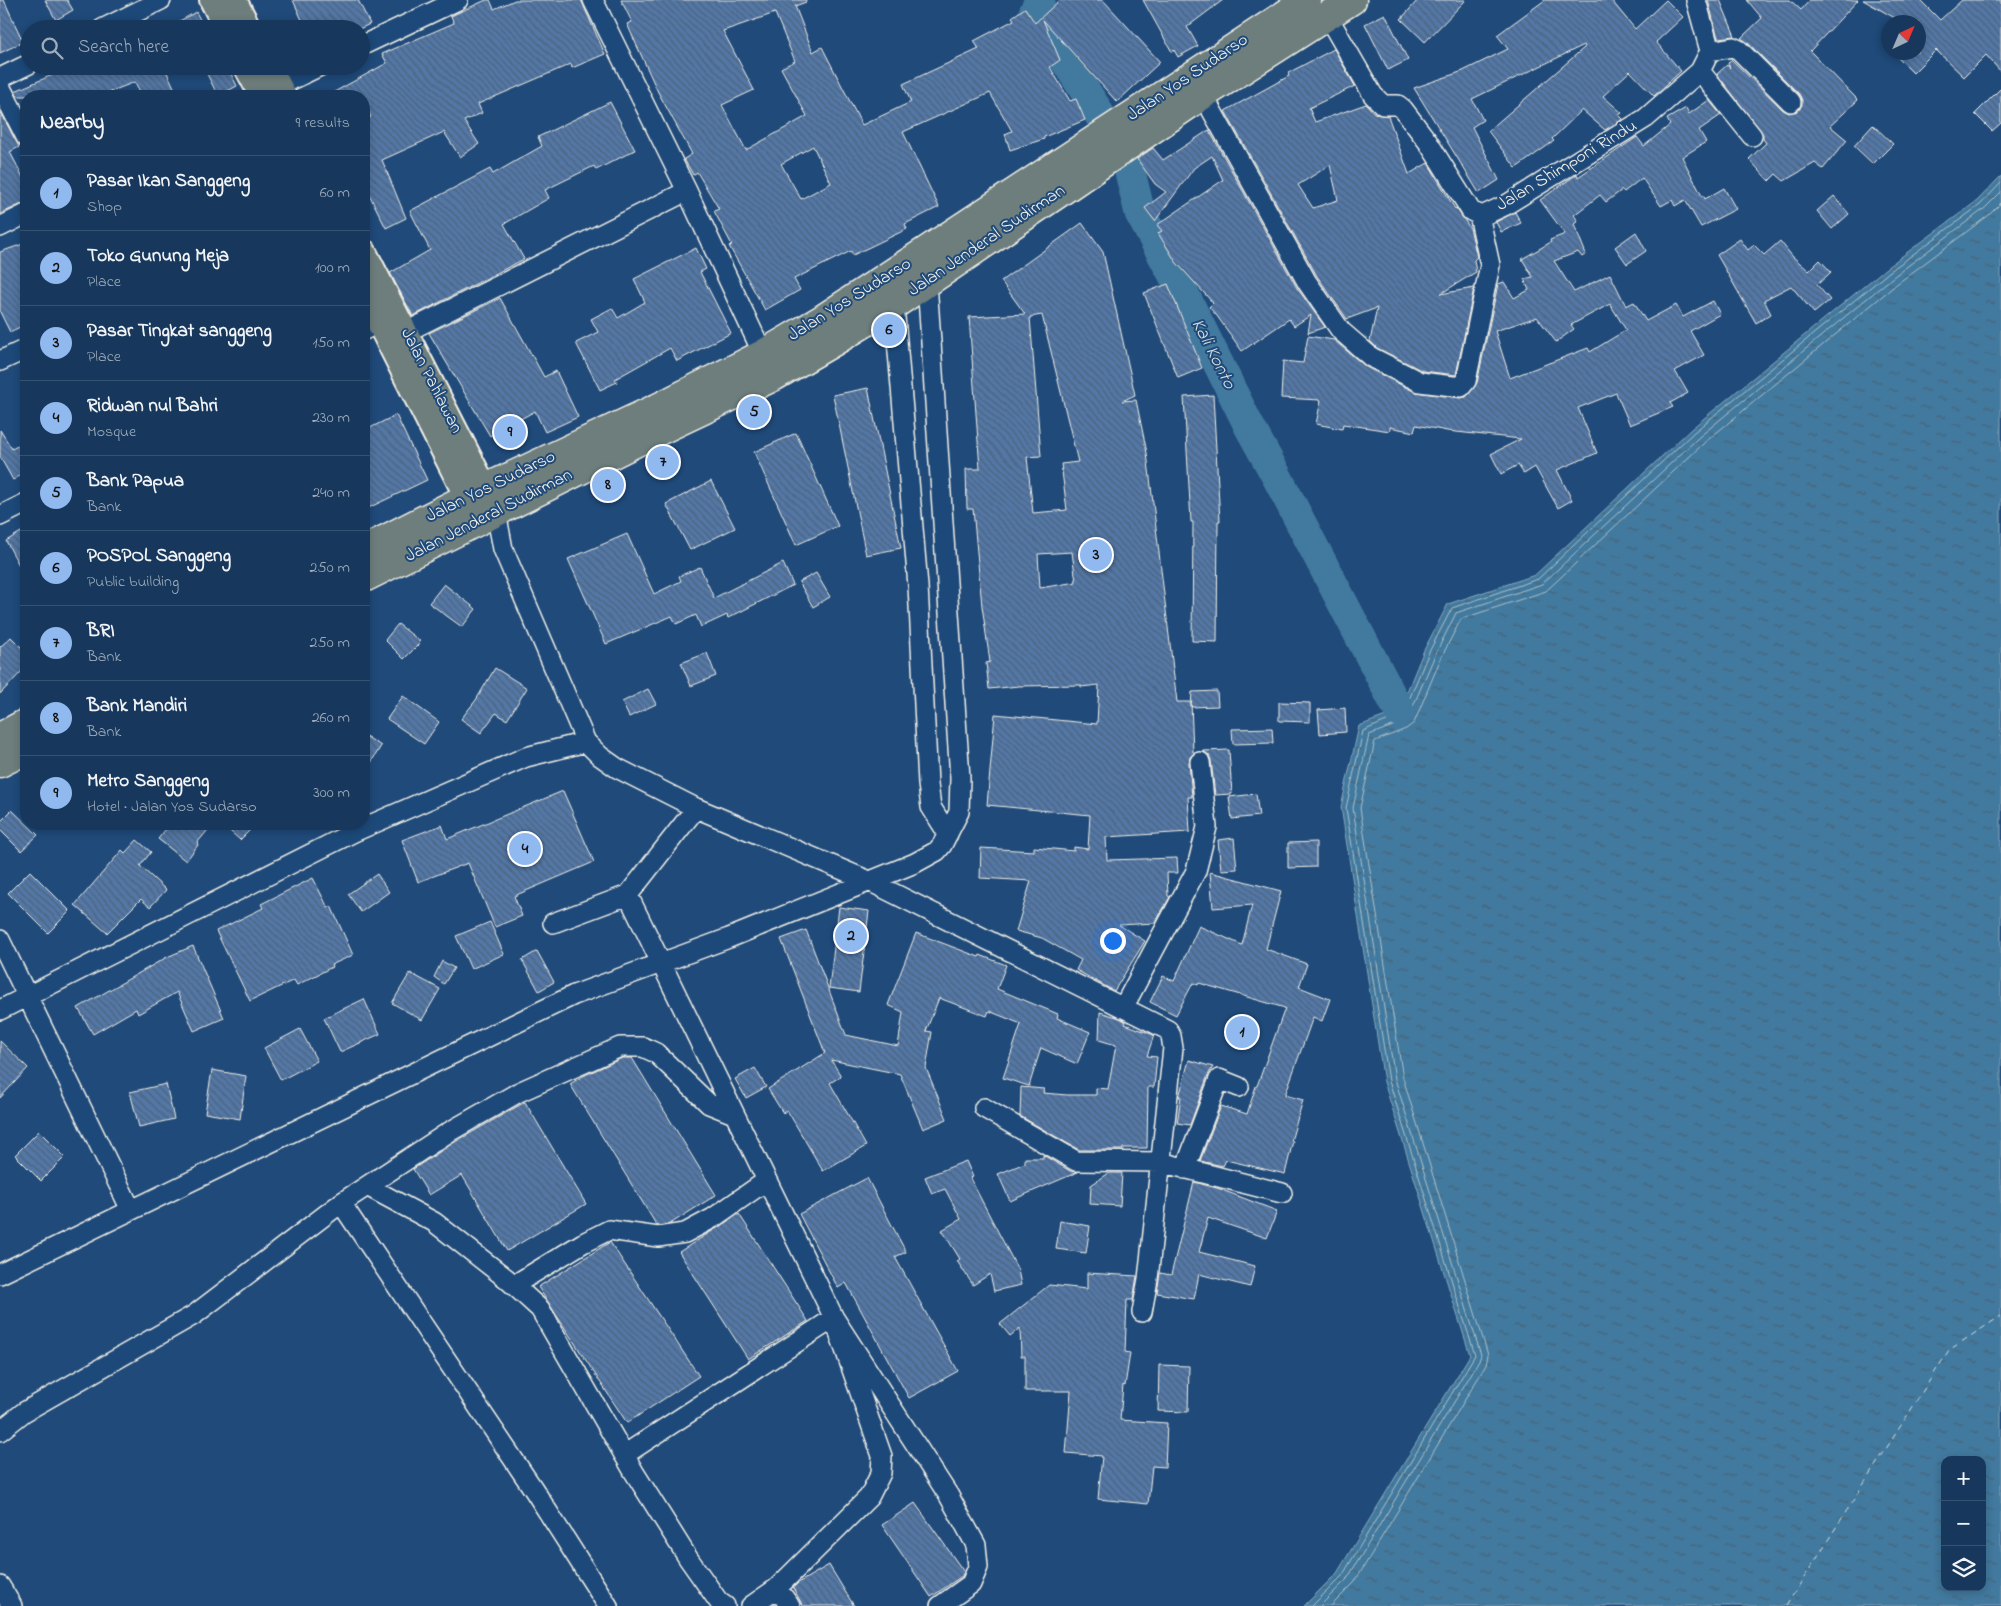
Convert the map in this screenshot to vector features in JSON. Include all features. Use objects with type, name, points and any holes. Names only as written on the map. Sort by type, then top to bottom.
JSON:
[{"type":"highway","name":"Jalan Yos Sudarso","points":[[370,548],[482,505],[659,407],[763,354],[1115,141],[1318,8],[1352,0]]},
{"type":"highway","name":"Jalan Yos Sudarso","points":[[1115,141],[1203,95],[1318,8]]},
{"type":"highway","name":"Jalan Jenderal Sudirman","points":[[370,574],[482,505],[661,430],[775,376],[894,305],[1115,141]]},
{"type":"highway","points":[[0,737],[20,726]]},
{"type":"highway","points":[[0,763],[20,753]]},
{"type":"main road","points":[[212,0],[222,20]]},
{"type":"main road","points":[[234,0],[244,20]]},
{"type":"main road","points":[[258,75],[273,86]]},
{"type":"main road","name":"Jalan Pahlawan","points":[[370,263],[406,332],[482,505]]},
{"type":"main road","name":"Jalan Pahlawan","points":[[371,326],[482,505]]},
{"type":"street","points":[[121,20],[162,0]]},
{"type":"street","points":[[370,42],[458,0]]},
{"type":"street","points":[[593,0],[687,191],[763,354]]},
{"type":"street","points":[[1696,0],[1710,51],[1732,47],[1739,50],[1790,102]]},
{"type":"street","name":"Jalan Shimponi Rindu","points":[[1318,8],[1373,95],[1383,106],[1398,105],[1403,109],[1428,142],[1471,211],[1479,215],[1487,214],[1506,205],[1646,118],[1700,71],[1710,51]]},
{"type":"street","points":[[0,78],[20,68]]},
{"type":"street","points":[[1700,71],[1752,136]]},
{"type":"street","points":[[273,86],[299,75]]},
{"type":"street","points":[[0,86],[20,125]]},
{"type":"street","points":[[1203,95],[1307,282],[1342,331],[1371,357],[1420,382],[1461,386],[1466,382],[1490,265],[1479,215]]},
{"type":"street","points":[[406,332],[687,191]]},
{"type":"street","points":[[0,227],[20,217]]},
{"type":"street","points":[[0,1274],[574,995],[660,964],[915,863],[937,851],[960,812],[960,778],[927,282]]},
{"type":"street","points":[[894,305],[918,586],[924,725],[931,807],[948,834]]},
{"type":"street","points":[[0,361],[20,352]]},
{"type":"street","points":[[482,505],[503,548],[586,742],[600,756],[617,768],[696,808],[869,881],[1168,1030],[1172,1036],[1173,1048],[1148,1279],[1142,1312]]},
{"type":"street","points":[[0,516],[20,506]]},
{"type":"street","points":[[918,586],[946,582]]},
{"type":"street","points":[[924,725],[955,721]]},
{"type":"street","points":[[370,825],[526,757],[586,742]]},
{"type":"street","points":[[1122,1008],[1196,871],[1207,827],[1200,762]]},
{"type":"street","points":[[553,923],[628,895],[696,808]]},
{"type":"street","points":[[0,1010],[359,830]]},
{"type":"street","points":[[628,895],[834,1318],[874,1428],[882,1456],[881,1473],[869,1497],[778,1588],[752,1606]]},
{"type":"street","points":[[0,940],[131,1210]]},
{"type":"street","points":[[0,1431],[24,1412],[194,1316],[341,1203],[449,1132],[520,1092],[620,1047],[643,1047],[656,1053],[709,1104],[734,1114]]},
{"type":"street","points":[[1185,1169],[1220,1079],[1239,1087]]},
{"type":"street","points":[[984,1108],[1076,1161],[1160,1162],[1282,1193]]},
{"type":"street","points":[[514,1285],[583,1243],[609,1230],[658,1237],[684,1233],[713,1218],[766,1181]]},
{"type":"street","points":[[367,1186],[434,1222],[514,1285],[540,1309],[624,1455],[688,1558],[719,1602],[725,1606]]},
{"type":"street","points":[[341,1203],[534,1490],[608,1606]]},
{"type":"street","points":[[624,1455],[834,1318]]},
{"type":"street","points":[[834,1318],[950,1496],[976,1545],[978,1567],[971,1584],[940,1606]]},
{"type":"street","points":[[0,1586],[12,1606]]},
{"type":"street","points":[[778,1588],[790,1606]]},
{"type":"water","points":[[2001,176],[2001,1606],[1304,1606],[1337,1573],[1470,1355],[1384,1082],[1341,807],[1359,726],[1399,711],[1424,650],[1448,604],[1535,575],[1691,429],[1886,268],[1977,201]]},
{"type":"building","points":[[0,0],[4,0],[20,35],[20,43],[0,53]]},
{"type":"building","points":[[45,0],[67,0],[73,10],[56,20]]},
{"type":"building","points":[[293,0],[358,0],[368,20],[302,20]]},
{"type":"building","points":[[486,0],[490,0],[494,9],[515,0],[581,0],[605,54],[572,68],[571,64],[478,104],[482,113],[464,121],[479,144],[460,157],[444,132],[382,160],[406,218],[386,228],[370,196],[370,90],[338,90],[365,75],[370,75],[370,72],[387,63],[382,54],[454,23],[451,16]]},
{"type":"building","points":[[621,0],[806,0],[806,2],[795,6],[813,52],[822,47],[862,125],[911,102],[903,84],[979,49],[974,41],[1014,20],[1012,17],[1025,8],[1035,23],[1060,0],[1103,0],[1160,62],[1117,102],[1043,20],[1060,60],[1050,67],[1070,101],[1076,99],[1085,120],[1044,137],[1044,139],[1010,150],[1005,134],[1012,131],[990,93],[903,132],[939,207],[905,224],[907,229],[853,255],[851,251],[794,279],[800,290],[765,310],[729,246],[732,245],[714,211],[719,209],[697,172],[693,175],[684,159],[692,154],[658,92],[627,24],[632,22]],"holes":[[[775,13],[795,61],[781,68],[807,116],[746,150],[722,105],[754,90],[723,31]],[[813,146],[831,183],[801,199],[781,164]]]},
{"type":"building","points":[[1143,0],[1223,0],[1187,27],[1198,46],[1178,57],[1174,50],[1172,52]]},
{"type":"building","points":[[1418,0],[1466,0],[1425,42],[1401,19]]},
{"type":"building","points":[[1545,0],[1611,0],[1635,29],[1666,0],[1683,17],[1656,42],[1681,71],[1654,96],[1630,71],[1603,96],[1622,113],[1619,115],[1623,119],[1605,130],[1582,110],[1552,139],[1554,141],[1516,168],[1488,131],[1585,47],[1584,45],[1472,99],[1483,120],[1472,127],[1499,180],[1479,193],[1414,88],[1463,71],[1508,49],[1497,35]]},
{"type":"building","points":[[1708,0],[1720,0],[1735,36],[1718,38]]},
{"type":"building","points":[[1747,0],[1790,0],[1801,10],[1810,0],[1858,0],[1810,51],[1858,100],[1830,126],[1847,140],[1823,169],[1815,163],[1784,181],[1776,174],[1769,181],[1749,159],[1766,143],[1763,139],[1763,134],[1717,74],[1727,65],[1730,68],[1728,63],[1731,59],[1783,110],[1789,113],[1799,110],[1802,100],[1799,94],[1741,38],[1762,18]]},
{"type":"building","points":[[1863,0],[1920,0],[1940,20],[1962,0],[2001,0],[2001,72],[1986,55],[1964,77],[1936,50],[1926,60],[1926,15],[1890,15]]},
{"type":"building","points":[[196,12],[200,20],[181,20]]},
{"type":"building","points":[[1385,14],[1408,60],[1388,70],[1365,24]]},
{"type":"building","points":[[1334,49],[1355,86],[1309,108],[1315,122],[1366,104],[1374,113],[1388,116],[1409,174],[1428,163],[1455,209],[1470,228],[1477,257],[1474,260],[1476,272],[1440,294],[1474,288],[1456,375],[1423,371],[1377,348],[1370,341],[1377,308],[1347,319],[1317,276],[1225,111],[1289,76],[1288,73]],"holes":[[[1330,165],[1338,200],[1313,208],[1298,185]]]},
{"type":"building","points":[[1900,60],[1926,60],[1913,73]]},
{"type":"building","points":[[52,75],[168,75],[175,90],[139,90],[135,82],[114,90],[20,90],[20,96],[15,91]]},
{"type":"building","points":[[208,75],[232,75],[237,86],[229,90],[215,90]]},
{"type":"building","points":[[2001,88],[2001,123],[1992,131],[1975,114]]},
{"type":"building","points":[[1709,100],[1721,115],[1699,130],[1706,142],[1682,157],[1705,199],[1724,188],[1736,209],[1701,227],[1685,200],[1675,206],[1672,200],[1661,206],[1642,178],[1624,192],[1622,190],[1606,202],[1600,195],[1574,215],[1578,221],[1574,224],[1586,254],[1582,257],[1578,252],[1554,261],[1574,292],[1610,274],[1626,306],[1634,302],[1646,321],[1676,305],[1683,317],[1713,301],[1720,314],[1690,331],[1704,355],[1675,371],[1688,393],[1670,403],[1673,407],[1630,425],[1616,393],[1578,408],[1597,453],[1557,470],[1572,500],[1558,508],[1535,467],[1524,474],[1518,465],[1501,474],[1491,454],[1521,439],[1447,431],[1416,425],[1414,432],[1390,427],[1390,431],[1343,424],[1342,429],[1316,424],[1321,400],[1281,398],[1283,361],[1303,363],[1308,336],[1334,340],[1366,367],[1415,392],[1460,398],[1466,397],[1477,383],[1498,284],[1504,282],[1514,298],[1529,290],[1524,279],[1533,277],[1522,259],[1551,242],[1550,240],[1565,234],[1540,200],[1577,174],[1578,177],[1637,137],[1644,146],[1670,125],[1667,119],[1686,108],[1689,114]],"holes":[[[1610,304],[1626,330],[1590,352],[1588,348],[1510,378],[1495,331],[1537,317],[1556,342],[1574,329],[1571,325]]]},
{"type":"building","points":[[610,102],[635,150],[596,170],[594,166],[545,190],[549,198],[504,224],[524,259],[413,316],[390,273],[430,250],[410,211],[490,169],[493,174],[542,146],[538,137]]},
{"type":"building","points":[[0,111],[19,147],[10,152],[20,171],[20,205],[0,214]]},
{"type":"building","points":[[1873,125],[1893,144],[1873,164],[1854,146]]},
{"type":"building","points":[[1209,130],[1297,288],[1325,327],[1308,333],[1311,315],[1294,326],[1289,319],[1242,351],[1209,307],[1213,303],[1176,262],[1158,233],[1162,231],[1157,225],[1223,180],[1212,156],[1194,168],[1155,221],[1145,208],[1166,192],[1155,184],[1137,159],[1153,148],[1163,160]]},
{"type":"building","points":[[1834,196],[1849,214],[1832,229],[1817,211]]},
{"type":"building","points":[[1515,212],[1521,223],[1501,232],[1496,222]]},
{"type":"building","points":[[1082,223],[1103,252],[1135,395],[1122,401],[1136,400],[1147,453],[1177,702],[1191,702],[1193,752],[1196,752],[1190,757],[1189,763],[1192,797],[1188,797],[1190,832],[1106,837],[1107,860],[1177,858],[1178,873],[1167,873],[1168,896],[1170,897],[1155,923],[1119,925],[1145,941],[1114,991],[1076,970],[1081,960],[1042,938],[1016,931],[1031,881],[980,878],[981,848],[1034,851],[1034,847],[1074,851],[1074,847],[1088,849],[1090,815],[987,805],[995,714],[1097,724],[1099,685],[1081,687],[1081,685],[1019,686],[989,689],[986,663],[990,662],[982,606],[973,509],[967,509],[966,469],[980,469],[969,317],[1025,314],[1001,281]],"holes":[[[1042,315],[1078,462],[1061,464],[1067,510],[1033,513],[1027,457],[1041,456],[1030,317]],[[1072,552],[1076,582],[1040,588],[1038,554]]]},
{"type":"building","points":[[1636,232],[1646,251],[1627,264],[1615,247]]},
{"type":"building","points":[[1740,239],[1748,250],[1754,245],[1764,255],[1780,241],[1792,256],[1809,271],[1820,260],[1831,272],[1817,285],[1830,300],[1814,313],[1791,286],[1764,300],[1771,314],[1756,323],[1717,255]]},
{"type":"building","points":[[20,245],[20,327],[10,332],[0,312],[0,252]]},
{"type":"building","points":[[696,248],[706,269],[700,272],[731,333],[677,361],[670,348],[615,379],[617,382],[600,390],[576,343],[598,332],[591,319],[612,308],[618,318],[645,302],[634,279]]},
{"type":"building","points":[[1168,284],[1202,368],[1178,378],[1144,293]]},
{"type":"building","points":[[500,298],[544,377],[556,371],[578,417],[545,432],[535,411],[490,436],[429,333]]},
{"type":"building","points":[[868,388],[901,548],[866,555],[833,395]]},
{"type":"building","points":[[1213,395],[1220,521],[1218,521],[1217,642],[1192,641],[1193,522],[1191,522],[1184,397]]},
{"type":"building","points":[[396,415],[427,480],[370,507],[370,428]]},
{"type":"building","points":[[0,430],[12,449],[20,444],[20,476],[13,480],[0,457]]},
{"type":"building","points":[[796,433],[838,526],[796,545],[754,452]]},
{"type":"building","points":[[711,481],[735,528],[690,550],[666,504]]},
{"type":"building","points":[[20,533],[20,567],[6,541]]},
{"type":"building","points":[[627,534],[654,594],[681,581],[679,576],[700,567],[714,598],[783,563],[793,585],[728,618],[727,615],[701,627],[696,615],[676,624],[672,616],[606,644],[568,559]]},
{"type":"building","points":[[816,573],[830,597],[813,607],[799,582]]},
{"type":"building","points":[[444,584],[476,609],[462,627],[429,603]]},
{"type":"building","points":[[398,624],[421,642],[404,659],[385,640]]},
{"type":"building","points":[[11,637],[20,646],[20,673],[0,694],[0,647]]},
{"type":"building","points":[[707,653],[716,676],[691,686],[681,663]]},
{"type":"building","points":[[495,668],[527,688],[507,720],[496,713],[481,733],[461,719],[476,700]]},
{"type":"building","points":[[648,689],[656,704],[629,717],[622,702]]},
{"type":"building","points":[[1217,691],[1218,706],[1191,707],[1192,692]]},
{"type":"building","points":[[403,696],[439,722],[424,744],[387,719]]},
{"type":"building","points":[[1279,702],[1310,703],[1310,722],[1279,721]]},
{"type":"building","points":[[1345,708],[1346,732],[1320,734],[1318,710]]},
{"type":"building","points":[[1272,728],[1273,743],[1233,744],[1232,729]]},
{"type":"building","points":[[370,739],[381,746],[370,764]]},
{"type":"building","points":[[1229,750],[1232,794],[1215,795],[1211,760],[1209,755],[1203,751]]},
{"type":"building","points":[[563,791],[594,862],[514,896],[522,916],[495,927],[468,863],[418,882],[402,840],[442,825],[447,839]]},
{"type":"building","points":[[1256,794],[1259,816],[1232,819],[1229,797]]},
{"type":"building","points":[[12,810],[20,818],[20,830],[33,830],[38,835],[21,851],[0,830],[0,822]]},
{"type":"building","points":[[165,830],[208,830],[186,861],[158,839]]},
{"type":"building","points":[[229,830],[250,830],[240,840]]},
{"type":"building","points":[[1234,838],[1237,869],[1221,870],[1218,840]]},
{"type":"building","points":[[137,840],[151,852],[140,866],[166,890],[150,907],[141,899],[107,933],[75,905],[122,850],[125,853]]},
{"type":"building","points":[[1316,842],[1316,867],[1288,868],[1288,843]]},
{"type":"building","points":[[30,871],[70,911],[48,933],[8,893]]},
{"type":"building","points":[[1210,872],[1281,891],[1266,949],[1307,964],[1299,987],[1330,999],[1322,1021],[1313,1017],[1285,1095],[1303,1100],[1291,1141],[1293,1141],[1285,1174],[1226,1160],[1223,1166],[1200,1161],[1221,1106],[1247,1114],[1285,1008],[1199,983],[1198,985],[1193,983],[1176,1015],[1150,1002],[1163,976],[1174,981],[1199,926],[1242,945],[1252,905],[1213,908]]},
{"type":"building","points":[[377,874],[389,892],[361,912],[348,894]]},
{"type":"building","points":[[313,878],[328,908],[331,906],[353,955],[331,965],[332,967],[297,985],[294,980],[250,1001],[216,931],[263,908],[261,904]]},
{"type":"building","points":[[839,907],[869,911],[859,992],[829,988]]},
{"type":"building","points":[[490,922],[504,954],[471,969],[456,936]]},
{"type":"building","points":[[806,930],[846,1035],[898,1046],[903,1012],[888,1005],[916,933],[979,957],[980,955],[1006,965],[997,989],[1058,1014],[1057,1018],[1090,1032],[1077,1064],[1041,1048],[1029,1086],[1003,1078],[1021,1024],[989,1011],[987,1016],[939,998],[926,1031],[932,1032],[926,1068],[947,1119],[923,1129],[900,1074],[831,1060],[841,1076],[830,1083],[866,1146],[823,1171],[787,1110],[783,1113],[768,1089],[825,1053],[781,939]]},
{"type":"building","points":[[193,946],[224,1018],[194,1031],[177,992],[138,1014],[136,1009],[93,1034],[78,1008],[167,957]]},
{"type":"building","points":[[537,951],[554,982],[539,991],[522,960]]},
{"type":"building","points":[[442,961],[454,968],[444,984],[434,977]]},
{"type":"building","points":[[410,973],[440,989],[422,1020],[392,1003]]},
{"type":"building","points":[[364,999],[380,1034],[340,1052],[324,1018]]},
{"type":"building","points":[[1100,1012],[1120,1018],[1126,1022],[1125,1024],[1154,1035],[1147,1056],[1157,1057],[1154,1087],[1148,1087],[1147,1148],[1079,1150],[1020,1116],[1021,1087],[1044,1089],[1043,1093],[1067,1095],[1096,1095],[1096,1088],[1108,1089],[1116,1045],[1099,1040]]},
{"type":"building","points":[[300,1029],[317,1061],[281,1080],[264,1048]]},
{"type":"building","points":[[0,1041],[28,1068],[0,1098]]},
{"type":"building","points":[[622,1058],[632,1058],[716,1195],[670,1224],[657,1226],[570,1084]]},
{"type":"building","points":[[1189,1060],[1213,1067],[1208,1075],[1190,1125],[1177,1123],[1181,1097],[1179,1097]]},
{"type":"building","points":[[755,1068],[766,1087],[746,1098],[735,1079]]},
{"type":"building","points":[[212,1070],[246,1076],[240,1119],[205,1113]]},
{"type":"building","points":[[166,1084],[174,1119],[139,1127],[130,1092]]},
{"type":"building","points":[[525,1102],[586,1204],[507,1251],[462,1175],[429,1195],[413,1169],[455,1142]]},
{"type":"building","points":[[39,1131],[65,1157],[41,1181],[15,1155]]},
{"type":"building","points":[[1043,1155],[1070,1171],[1078,1172],[1010,1201],[998,1174],[1025,1163],[1025,1158],[1043,1158]]},
{"type":"building","points":[[966,1161],[973,1177],[970,1178],[1018,1270],[1021,1285],[994,1291],[990,1274],[973,1285],[957,1261],[960,1259],[942,1230],[961,1219],[945,1189],[932,1194],[925,1177]]},
{"type":"building","points":[[1109,1173],[1122,1173],[1120,1206],[1090,1204],[1091,1185]]},
{"type":"building","points":[[867,1178],[906,1252],[895,1257],[958,1371],[909,1398],[846,1283],[838,1288],[799,1214]]},
{"type":"building","points":[[1194,1182],[1217,1188],[1277,1211],[1267,1238],[1208,1218],[1199,1252],[1255,1266],[1250,1287],[1199,1274],[1194,1299],[1157,1293],[1160,1273],[1171,1275]]},
{"type":"building","points":[[739,1214],[808,1321],[748,1359],[679,1252]]},
{"type":"building","points":[[1060,1221],[1090,1226],[1086,1253],[1056,1249]]},
{"type":"building","points":[[610,1242],[699,1376],[627,1423],[538,1287]]},
{"type":"building","points":[[1087,1273],[1137,1276],[1133,1300],[1127,1300],[1125,1352],[1130,1353],[1125,1386],[1123,1385],[1120,1420],[1167,1423],[1165,1467],[1152,1466],[1148,1504],[1098,1499],[1102,1456],[1066,1453],[1071,1391],[1025,1391],[1025,1356],[1021,1356],[1020,1328],[1010,1336],[1000,1324],[1049,1285],[1087,1289]]},
{"type":"building","points":[[1159,1365],[1189,1366],[1188,1412],[1158,1411]]},
{"type":"building","points":[[915,1503],[964,1572],[962,1576],[931,1597],[882,1525]]},
{"type":"building","points":[[829,1565],[854,1606],[803,1606],[793,1588],[798,1583]]},
{"type":"waterway","name":"Kali Konto","points":[[1040,0],[1034,13],[1055,48],[1066,61],[1094,105],[1128,164],[1140,213],[1184,294],[1249,426],[1399,711]]},
{"type":"ferry route","points":[[1786,1606],[1949,1350],[2001,1316]]},
{"type":"place","name":"POSPOL Sanggeng","points":[[889,330]]},
{"type":"place","name":"Bank Papua","points":[[754,412]]},
{"type":"place","name":"Metro Sanggeng","points":[[510,432]]},
{"type":"place","name":"BRI","points":[[663,462]]},
{"type":"place","name":"Bank Mandiri","points":[[608,485]]},
{"type":"place","name":"Pasar Tingkat sanggeng","points":[[1096,555]]},
{"type":"place","name":"Ridwan nul Bahri","points":[[525,849]]},
{"type":"place","name":"Toko Gunung Meja","points":[[851,936]]},
{"type":"place","name":"Pasar Ikan Sanggeng","points":[[1242,1032]]}]
